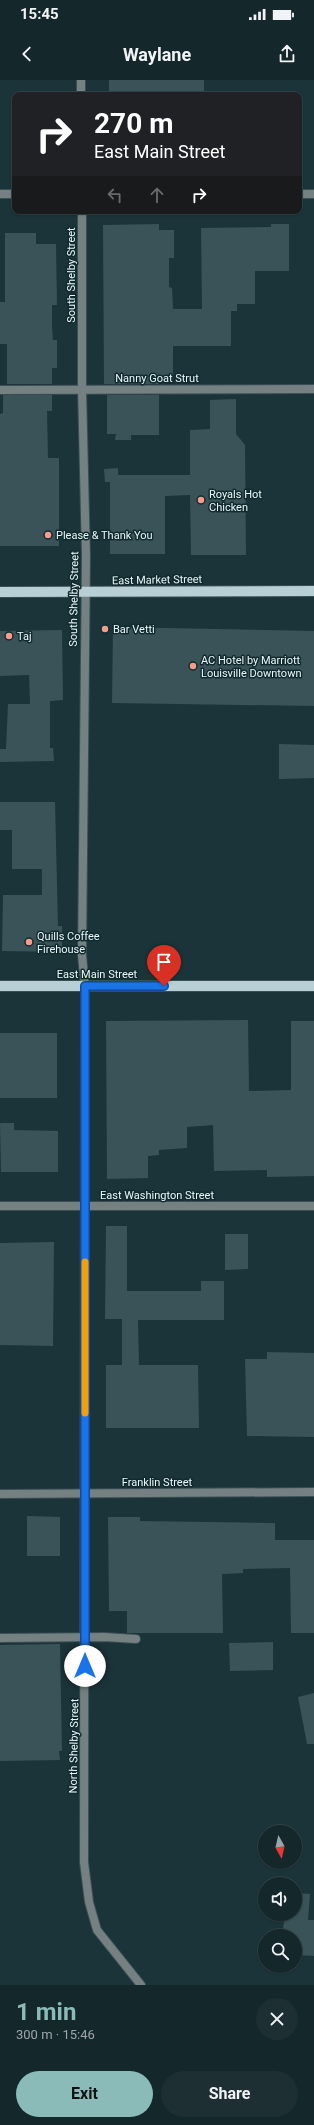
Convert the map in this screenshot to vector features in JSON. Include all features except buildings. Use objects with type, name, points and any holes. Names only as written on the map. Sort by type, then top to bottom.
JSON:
[{"type":"main road","name":"East Market Street","points":[[0,592],[314,591]]},
{"type":"main road","name":"East Main Street","points":[[0,986],[314,986]]},
{"type":"street","points":[[81,80],[81,92]]},
{"type":"street","points":[[0,194],[12,194]]},
{"type":"street","points":[[302,194],[314,194]]},
{"type":"street","name":"South Shelby Street","points":[[82,214],[82,389],[85,592],[82,954],[85,986]]},
{"type":"street","name":"Nanny Goat Strut","points":[[0,390],[314,389]]},
{"type":"street","name":"North Shelby Street","points":[[85,986],[84,1862],[89,1902],[97,1930],[141,1985]]},
{"type":"street","name":"East Washington Street","points":[[0,1206],[314,1206]]},
{"type":"street","name":"Franklin Street","points":[[0,1494],[314,1492]]},
{"type":"street","points":[[0,1638],[85,1637],[136,1639]]},
{"type":"slow traffic","points":[[85,1262],[85,1413]]},
{"type":"place","name":"Royals Hot Chicken","points":[[201,500]]},
{"type":"place","name":"Please & Thank You","points":[[48,535]]},
{"type":"place","name":"Bar Vetti","points":[[105,629]]},
{"type":"place","name":"Taj","points":[[9,636]]},
{"type":"place","name":"AC Hotel by Marriott Louisville Downtown","points":[[193,666]]},
{"type":"place","name":"Quills Coffee Firehouse","points":[[29,942]]},
{"type":"route","points":[[85,1666],[85,986],[164,986]]}]
